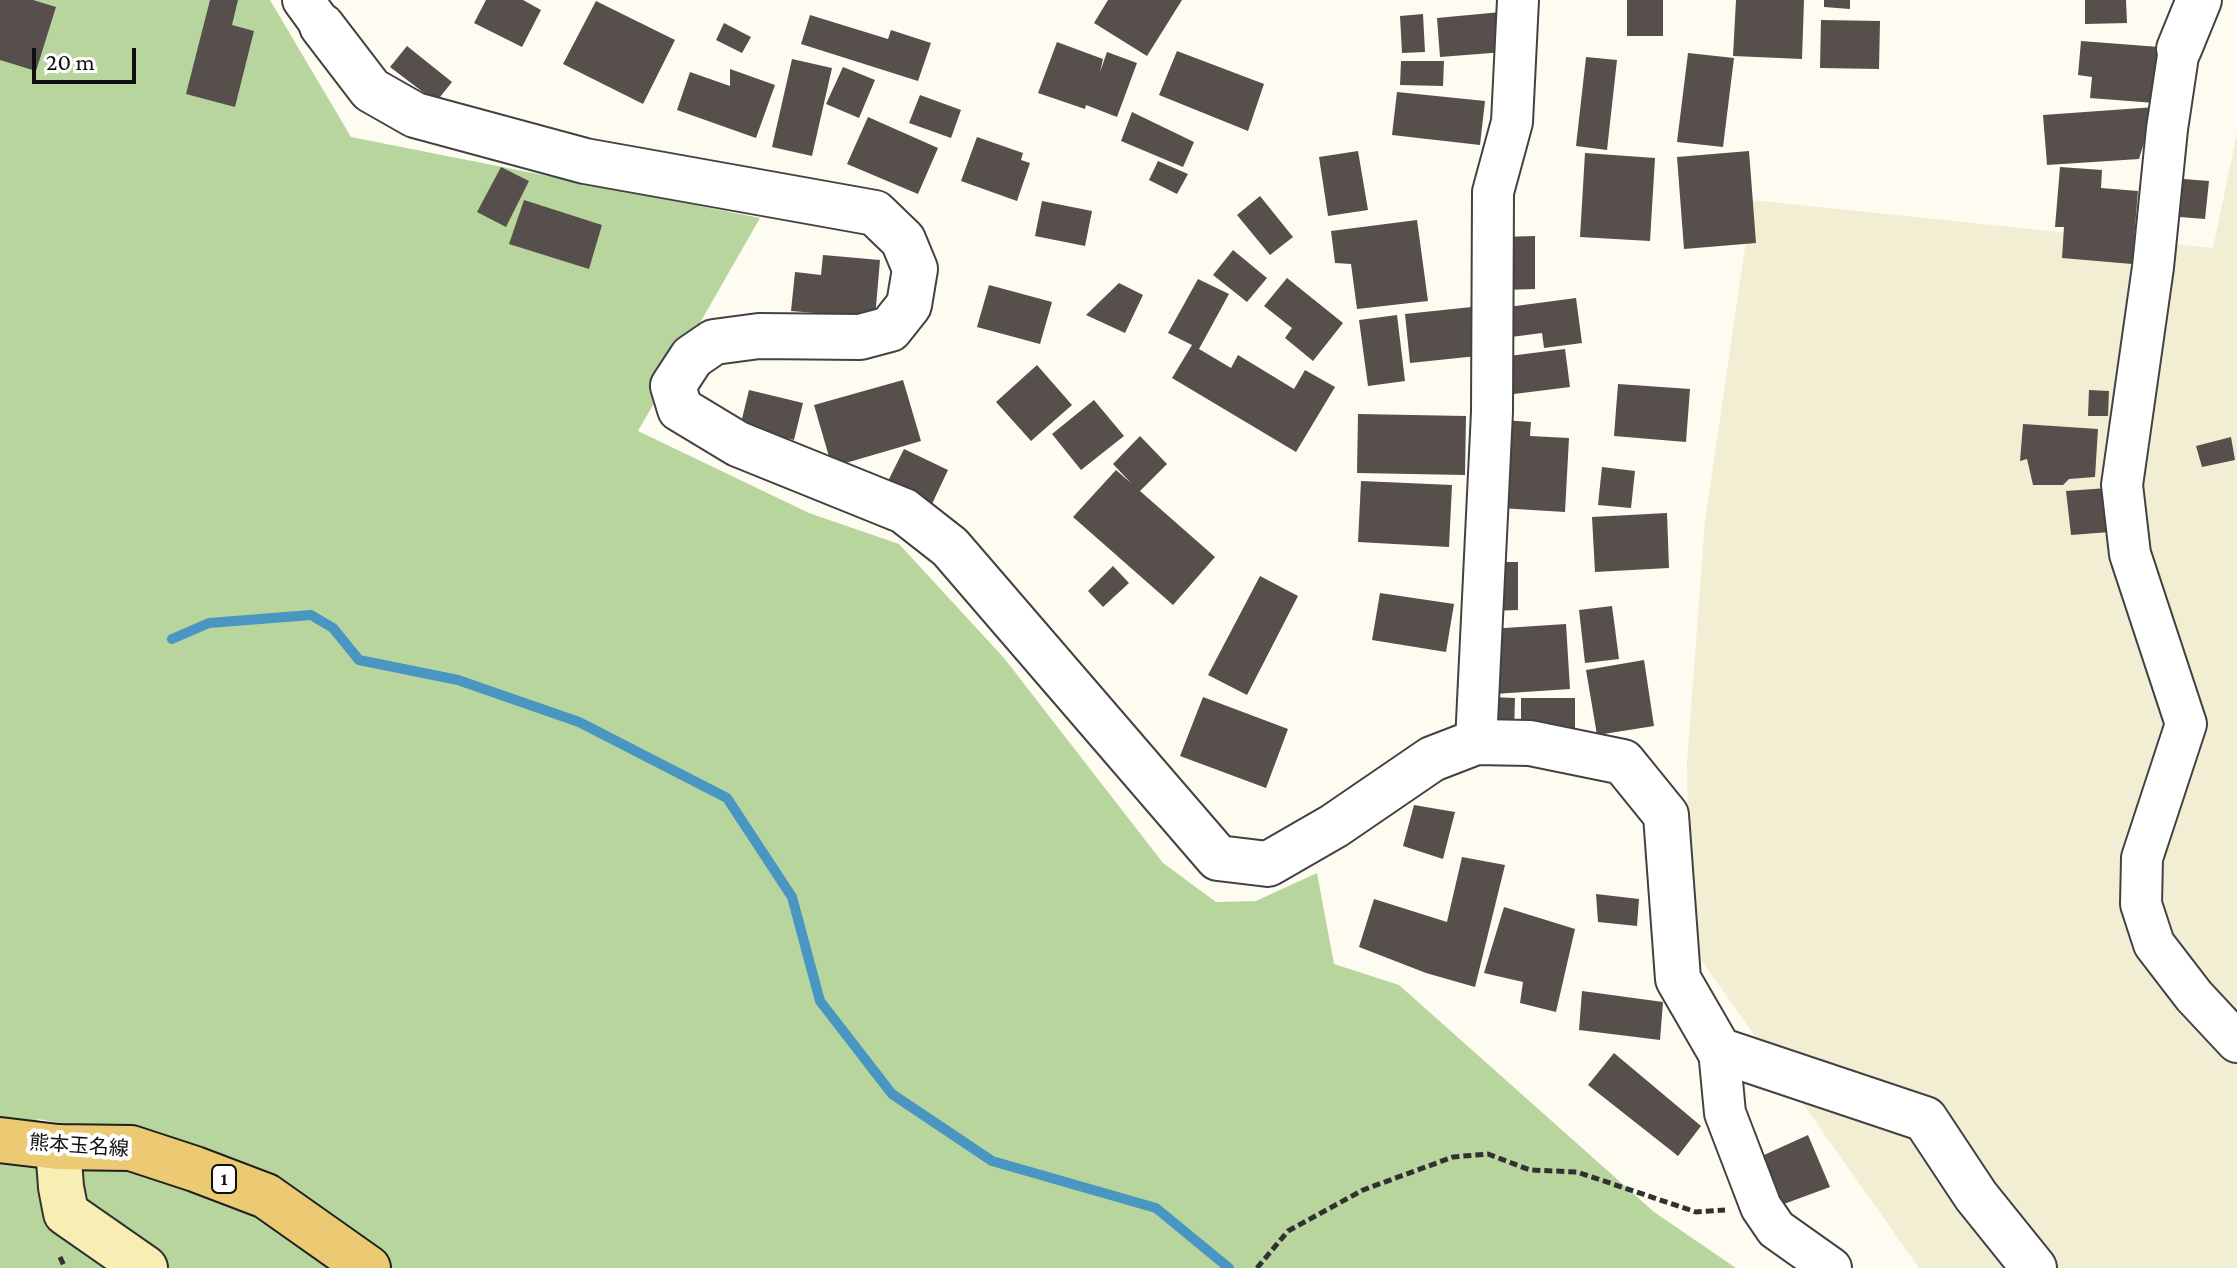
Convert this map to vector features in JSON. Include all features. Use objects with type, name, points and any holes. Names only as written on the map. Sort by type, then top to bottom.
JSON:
[{"type":"main road","name":"熊本玉名線","points":[[0,1140],[58,1147],[131,1148],[238,1185],[266,1196],[368,1268]]},
{"type":"main road","points":[[58,1147],[66,1213],[145,1268]]},
{"type":"street","points":[[1476,742],[1492,412],[1493,192],[1512,122],[1518,0]]},
{"type":"street","points":[[2199,0],[2179,49],[2167,129],[2153,267],[2122,485],[2130,554],[2186,724],[2142,858],[2141,904],[2154,944],[2194,996],[2237,1042]]},
{"type":"street","points":[[313,13],[371,90],[415,115],[585,161],[875,213],[903,240],[915,269],[909,305],[890,329],[860,337],[759,336],[714,342],[692,357],[673,386],[680,409],[738,444],[904,511],[950,547],[1218,858],[1268,864],[1334,826],[1432,759],[1476,742],[1530,743],[1623,762],[1666,815],[1678,979],[1719,1050],[1725,1113],[1761,1207],[1776,1229],[1831,1268]]},
{"type":"street","points":[[1719,1050],[1925,1119],[1976,1196],[2034,1268]]},
{"type":"path","points":[[1257,1268],[1288,1231],[1363,1190],[1453,1157],[1488,1154],[1530,1170],[1577,1172],[1696,1212],[1761,1207]]},
{"type":"shaded area","points":[[2237,133],[2237,1268],[1919,1268],[1694,950],[1689,893],[1687,763],[1705,521],[1752,200],[2213,248]]},
{"type":"green space","points":[[0,0],[270,0],[351,137],[760,218],[638,431],[809,513],[899,544],[1004,658],[1163,863],[1216,902],[1256,901],[1317,873],[1334,964],[1399,985],[1654,1212],[1736,1268],[0,1268]],"holes":[[[38,1119],[205,1150],[288,1190],[37,1120]]]},
{"type":"building","points":[[0,0],[33,0],[56,7],[36,71],[0,60]]},
{"type":"building","points":[[210,0],[238,0],[232,25],[254,31],[235,107],[186,94]]},
{"type":"building","points":[[486,0],[523,0],[541,10],[522,47],[474,23]]},
{"type":"building","points":[[1108,0],[1182,0],[1147,56],[1094,23]]},
{"type":"building","points":[[1627,0],[1663,0],[1663,36],[1627,36]]},
{"type":"building","points":[[1736,0],[1804,0],[1802,59],[1733,56]]},
{"type":"building","points":[[1824,0],[1850,0],[1850,9],[1824,7]]},
{"type":"building","points":[[2085,0],[2126,0],[2127,23],[2085,24]]},
{"type":"building","points":[[596,1],[675,40],[643,104],[563,64]]},
{"type":"building","points":[[1501,12],[1504,52],[1440,57],[1437,18]]},
{"type":"building","points":[[1423,14],[1425,52],[1402,53],[1400,16]]},
{"type":"building","points":[[810,15],[888,39],[891,30],[931,43],[918,81],[801,44]]},
{"type":"building","points":[[1821,20],[1880,21],[1879,69],[1820,68]]},
{"type":"building","points":[[724,23],[751,37],[742,53],[716,40]]},
{"type":"building","points":[[2081,41],[2159,47],[2155,103],[2090,98],[2092,77],[2078,75]]},
{"type":"building","points":[[1057,42],[1103,59],[1100,72],[1107,52],[1137,63],[1117,117],[1086,105],[1085,109],[1038,93]]},
{"type":"building","points":[[407,46],[452,82],[436,102],[390,67]]},
{"type":"building","points":[[1177,51],[1264,84],[1248,131],[1159,95]]},
{"type":"building","points":[[1688,53],[1734,58],[1723,147],[1677,142]]},
{"type":"building","points":[[1586,57],[1617,60],[1607,150],[1576,146]]},
{"type":"building","points":[[792,59],[832,68],[812,156],[772,147]]},
{"type":"building","points":[[1401,61],[1444,61],[1443,86],[1400,85]]},
{"type":"building","points":[[843,67],[875,80],[859,118],[826,104]]},
{"type":"building","points":[[730,69],[775,85],[756,138],[677,110],[690,72],[730,86]]},
{"type":"building","points":[[1397,92],[1485,101],[1480,145],[1392,135]]},
{"type":"building","points":[[920,95],[961,110],[951,138],[909,123]]},
{"type":"building","points":[[2155,107],[2139,159],[2047,165],[2043,115]]},
{"type":"building","points":[[1132,112],[1194,142],[1183,167],[1121,141]]},
{"type":"building","points":[[868,117],[938,148],[918,194],[847,164]]},
{"type":"building","points":[[977,137],[1023,153],[1021,160],[1030,163],[1017,201],[961,181]]},
{"type":"building","points":[[1358,151],[1368,210],[1328,216],[1319,157]]},
{"type":"building","points":[[1749,151],[1756,243],[1684,249],[1677,157]]},
{"type":"building","points":[[1585,153],[1655,158],[1650,241],[1580,237]]},
{"type":"building","points":[[1158,161],[1188,174],[1177,194],[1149,180]]},
{"type":"building","points":[[501,167],[529,181],[506,227],[477,212]]},
{"type":"building","points":[[2060,167],[2102,170],[2101,188],[2138,191],[2132,264],[2062,258],[2064,227],[2055,227]]},
{"type":"building","points":[[2171,178],[2209,181],[2205,219],[2167,216]]},
{"type":"building","points":[[1260,196],[1293,237],[1270,255],[1237,215]]},
{"type":"building","points":[[524,200],[602,225],[589,269],[509,244]]},
{"type":"building","points":[[1042,201],[1092,211],[1085,246],[1035,236]]},
{"type":"building","points":[[1417,220],[1428,301],[1357,309],[1351,264],[1335,263],[1331,231]]},
{"type":"building","points":[[1535,236],[1535,289],[1501,290],[1500,237]]},
{"type":"building","points":[[1233,250],[1267,278],[1247,302],[1213,275]]},
{"type":"building","points":[[823,255],[880,260],[875,318],[791,311],[795,272],[821,275]]},
{"type":"building","points":[[1287,278],[1343,323],[1313,361],[1285,338],[1292,328],[1264,306]]},
{"type":"building","points":[[1198,279],[1229,294],[1199,349],[1231,368],[1238,355],[1294,389],[1305,370],[1335,387],[1296,452],[1172,378],[1192,345],[1168,333]]},
{"type":"building","points":[[1119,283],[1143,295],[1125,333],[1086,315]]},
{"type":"building","points":[[989,285],[1052,302],[1040,344],[977,327]]},
{"type":"building","points":[[1576,298],[1582,343],[1544,348],[1542,333],[1511,337],[1508,307]]},
{"type":"building","points":[[1472,307],[1477,356],[1410,363],[1405,314]]},
{"type":"building","points":[[1397,315],[1405,381],[1368,386],[1359,320]]},
{"type":"building","points":[[1565,349],[1570,387],[1506,395],[1501,357]]},
{"type":"building","points":[[1037,365],[1072,405],[1031,441],[996,402]]},
{"type":"building","points":[[903,380],[921,441],[832,467],[814,405]]},
{"type":"building","points":[[1618,384],[1690,389],[1686,442],[1614,436]]},
{"type":"building","points":[[749,390],[803,403],[794,440],[740,427]]},
{"type":"building","points":[[2089,390],[2109,391],[2108,416],[2088,416]]},
{"type":"building","points":[[1094,400],[1124,436],[1081,470],[1052,434]]},
{"type":"building","points":[[1358,414],[1466,416],[1465,475],[1357,473]]},
{"type":"building","points":[[1504,420],[1531,422],[1530,436],[1569,438],[1565,512],[1500,508]]},
{"type":"building","points":[[2023,424],[2098,429],[2095,477],[2069,479],[2063,485],[2033,485],[2027,459],[2020,461]]},
{"type":"building","points":[[1140,436],[1167,464],[1140,491],[1215,557],[1173,605],[1073,517],[1116,470],[1131,483],[1113,464]]},
{"type":"building","points":[[2231,437],[2235,460],[2202,467],[2196,446]]},
{"type":"building","points":[[904,449],[948,470],[931,506],[886,485]]},
{"type":"building","points":[[1602,467],[1635,471],[1631,508],[1598,505]]},
{"type":"building","points":[[1361,481],[1452,485],[1449,547],[1358,542]]},
{"type":"building","points":[[2107,488],[2110,532],[2071,535],[2066,491]]},
{"type":"building","points":[[1667,513],[1669,568],[1595,572],[1592,517]]},
{"type":"building","points":[[1489,562],[1518,562],[1518,610],[1489,611]]},
{"type":"building","points":[[1113,566],[1129,583],[1103,607],[1088,591]]},
{"type":"building","points":[[1260,576],[1298,596],[1247,695],[1208,675]]},
{"type":"building","points":[[1380,593],[1454,604],[1446,652],[1372,640]]},
{"type":"building","points":[[1612,606],[1619,659],[1585,663],[1579,610]]},
{"type":"building","points":[[1566,624],[1570,689],[1494,694],[1489,629]]},
{"type":"building","points":[[1644,660],[1654,726],[1597,735],[1586,670]]},
{"type":"building","points":[[1203,697],[1288,729],[1266,788],[1180,756]]},
{"type":"building","points":[[1491,697],[1515,698],[1514,733],[1489,733]]},
{"type":"building","points":[[1521,698],[1575,698],[1575,734],[1521,733]]},
{"type":"building","points":[[1414,805],[1455,812],[1443,859],[1403,846]]},
{"type":"building","points":[[1462,857],[1505,865],[1475,987],[1426,973],[1359,947],[1374,899],[1447,922]]},
{"type":"building","points":[[1596,894],[1639,899],[1637,926],[1598,922]]},
{"type":"building","points":[[1504,907],[1575,929],[1556,1012],[1520,1003],[1523,982],[1484,973]]},
{"type":"building","points":[[1582,991],[1663,1002],[1660,1040],[1579,1030]]},
{"type":"building","points":[[1614,1053],[1701,1126],[1678,1156],[1588,1085]]},
{"type":"building","points":[[1808,1135],[1830,1187],[1773,1208],[1753,1160]]},
{"type":"waterway","points":[[172,639],[209,623],[311,615],[333,628],[359,660],[458,680],[579,722],[727,798],[792,897],[820,1001],[892,1094],[992,1161],[1156,1208],[1229,1268]]}]
